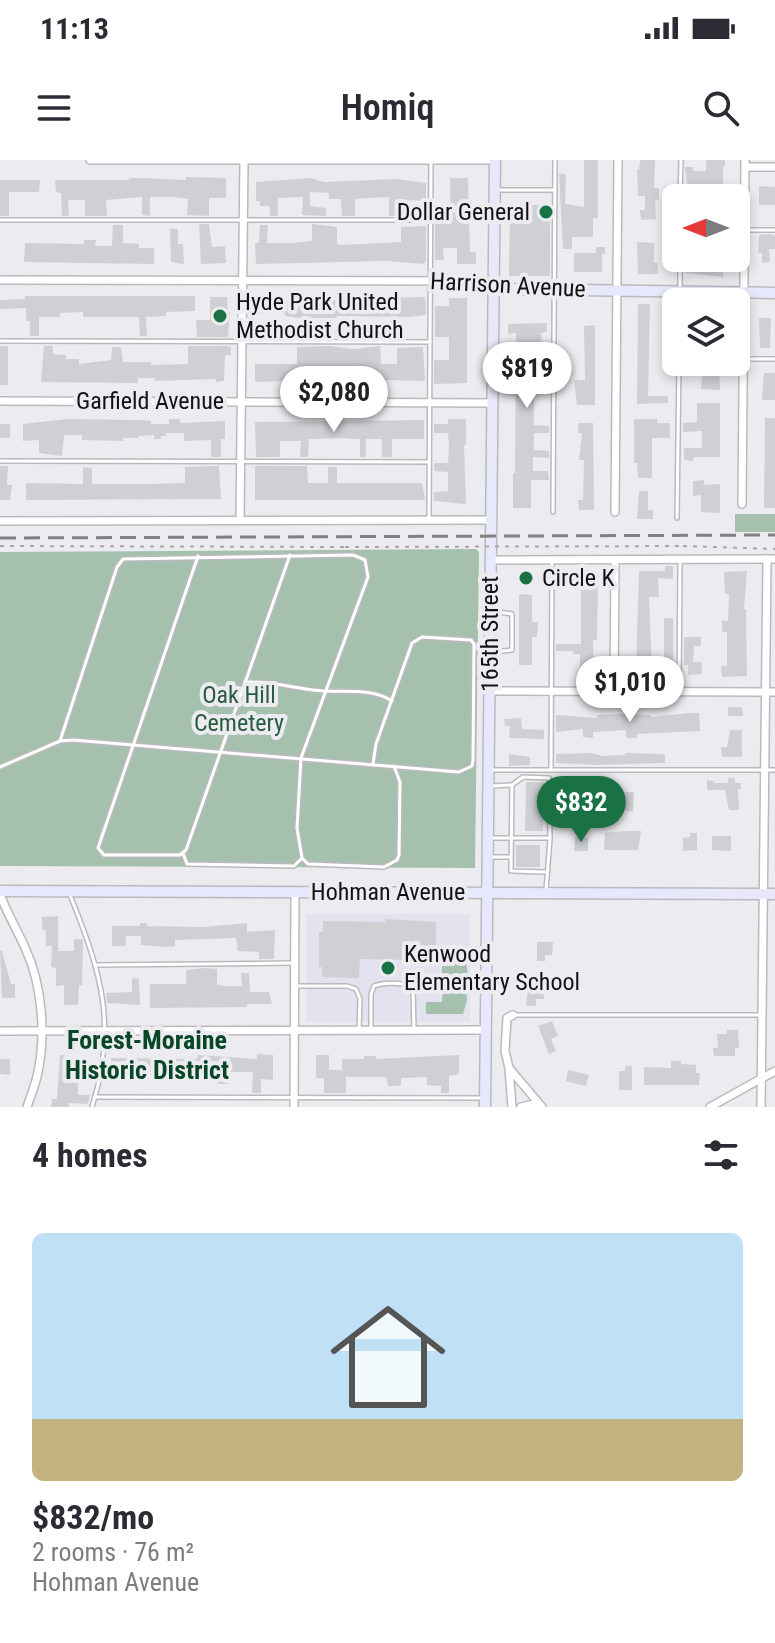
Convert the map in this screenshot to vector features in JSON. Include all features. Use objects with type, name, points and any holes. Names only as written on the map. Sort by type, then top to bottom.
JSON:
[{"type":"main road","name":"165th Street","points":[[485,1103],[495,160]]},
{"type":"main road","name":"Harrison Avenue","points":[[494,285],[510,289],[617,290],[662,294]]},
{"type":"main road","name":"Harrison Avenue","points":[[750,292],[775,293]]},
{"type":"main road","name":"Hohman Avenue","points":[[0,893],[775,894]]},
{"type":"street","points":[[90,160],[495,160]]},
{"type":"street","points":[[240,520],[244,160]]},
{"type":"street","points":[[615,512],[618,160]]},
{"type":"street","points":[[745,184],[745,164],[775,167]]},
{"type":"street","name":"Harrison Avenue","points":[[0,280],[481,281],[494,285]]},
{"type":"street","points":[[742,504],[743,376]]},
{"type":"street","name":"Garfield Avenue","points":[[0,401],[493,403]]},
{"type":"street","points":[[0,521],[491,520]]},
{"type":"street","points":[[491,560],[771,559],[765,692],[761,1107]]},
{"type":"street","points":[[614,691],[615,560]]},
{"type":"street","points":[[489,691],[775,692]]},
{"type":"street","points":[[294,1107],[295,892]]},
{"type":"street","points":[[0,893],[27,951],[38,994],[42,1031],[38,1071],[27,1107]]},
{"type":"street","points":[[513,1015],[507,1018],[505,1027],[506,1061],[540,1105]]},
{"type":"street","points":[[0,1031],[485,1030]]},
{"type":"street","points":[[509,1068],[512,1107]]},
{"type":"street","points":[[710,1107],[775,1071]]},
{"type":"street","points":[[521,1107],[540,1105]]},
{"type":"lane","points":[[429,520],[431,160]]},
{"type":"lane","points":[[553,512],[555,160]]},
{"type":"lane","points":[[680,184],[681,160]]},
{"type":"lane","points":[[495,190],[555,190]]},
{"type":"lane","points":[[0,220],[431,220]]},
{"type":"lane","points":[[750,230],[775,230]]},
{"type":"lane","points":[[0,341],[430,342]]},
{"type":"lane","points":[[750,359],[775,359]]},
{"type":"lane","points":[[677,518],[679,376]]},
{"type":"lane","points":[[0,461],[429,462]]},
{"type":"lane","points":[[290,555],[183,853],[187,864],[294,866],[302,858]]},
{"type":"lane","points":[[60,741],[120,562],[130,557],[353,555],[365,560],[368,577],[301,758],[297,828],[302,858],[308,864],[318,867],[384,867],[397,860],[400,782],[394,766]]},
{"type":"lane","points":[[183,853],[104,855],[99,851],[132,744],[198,556]]},
{"type":"lane","points":[[551,770],[552,560]]},
{"type":"lane","points":[[679,691],[681,560]]},
{"type":"lane","points":[[490,611],[512,614],[512,650],[490,652]]},
{"type":"lane","points":[[0,767],[60,741],[90,740],[459,772],[472,766],[474,644],[467,639],[417,639],[410,648],[376,744],[373,764]]},
{"type":"lane","points":[[245,682],[378,694],[392,701]]},
{"type":"lane","points":[[489,770],[775,770]]},
{"type":"lane","points":[[488,786],[512,785],[523,777],[549,778],[550,839],[545,872],[546,894]]},
{"type":"lane","points":[[512,785],[511,871],[545,872]]},
{"type":"lane","points":[[764,803],[775,804]]},
{"type":"lane","points":[[763,834],[775,834]]},
{"type":"lane","points":[[488,838],[550,839]]},
{"type":"lane","points":[[528,838],[528,845]]},
{"type":"lane","points":[[488,857],[510,857]]},
{"type":"lane","points":[[69,891],[96,965],[106,1031],[100,1083],[92,1107]]},
{"type":"lane","points":[[96,965],[295,963]]},
{"type":"lane","points":[[371,1031],[371,994],[374,986],[380,984],[406,984],[413,988],[414,1030]]},
{"type":"lane","points":[[295,986],[347,986],[356,989],[360,999],[359,1031]]},
{"type":"lane","points":[[513,1015],[762,1015]]},
{"type":"lane","points":[[95,1097],[485,1103]]},
{"type":"path","points":[[0,546],[683,546],[775,549]]},
{"type":"shaded area","name":"Kenwood Elementary School","points":[[306,914],[470,914],[470,1022],[306,1022]]},
{"type":"green space","points":[[735,514],[775,514],[775,532],[735,532]]},
{"type":"green space","name":"Oak Hill Cemetery","points":[[476,549],[479,552],[475,868],[0,866],[0,552]]},
{"type":"green space","points":[[442,960],[466,960],[469,984],[463,1014],[426,1014],[426,1002],[442,1002],[443,986],[456,985],[456,975],[442,974]]},
{"type":"building","points":[[584,160],[598,160],[598,218],[593,218],[593,237],[572,237],[572,249],[563,249],[559,174],[566,174],[565,204],[584,207]]},
{"type":"building","points":[[640,160],[655,160],[654,188],[659,188],[659,200],[655,200],[656,219],[641,220],[640,210],[645,210],[645,196],[638,196],[637,169]]},
{"type":"building","points":[[706,160],[725,160],[723,184],[687,184],[685,167],[693,167],[693,171],[706,171]]},
{"type":"building","points":[[186,177],[226,178],[226,198],[209,198],[209,216],[187,215],[188,199],[173,197],[150,197],[150,216],[142,215],[142,197],[106,200],[107,216],[85,216],[85,200],[68,200],[69,216],[62,216],[61,193],[56,192],[55,180],[186,180]]},
{"type":"building","points":[[310,178],[324,182],[396,179],[426,183],[426,201],[404,200],[403,216],[389,216],[389,197],[355,199],[355,216],[342,216],[341,199],[329,199],[329,193],[310,192],[310,206],[326,208],[326,216],[302,215],[303,197],[278,198],[278,216],[270,216],[270,206],[260,206],[260,201],[256,201],[256,182]]},
{"type":"building","points":[[450,178],[468,178],[470,252],[476,252],[476,264],[457,264],[457,248],[443,248],[444,260],[435,260],[435,222],[451,222]]},
{"type":"building","points":[[0,180],[40,180],[39,192],[9,192],[9,216],[0,216]]},
{"type":"building","points":[[759,186],[775,187],[775,205],[759,205]]},
{"type":"building","points":[[510,205],[550,205],[550,276],[509,276]]},
{"type":"building","points":[[199,224],[209,224],[212,247],[225,246],[226,263],[201,264]]},
{"type":"building","points":[[312,224],[337,227],[337,244],[340,245],[401,242],[401,227],[426,226],[426,260],[424,264],[387,261],[256,264],[255,243],[259,243],[260,225],[268,225],[267,243],[291,243],[312,241]]},
{"type":"building","points":[[113,225],[123,225],[123,243],[154,248],[154,264],[24,262],[25,243],[84,244],[84,240],[96,240],[95,246],[112,246]]},
{"type":"building","points":[[170,229],[178,229],[178,244],[183,244],[184,264],[171,262]]},
{"type":"building","points":[[759,235],[775,236],[775,249],[769,249],[770,262],[762,263],[762,253],[758,253]]},
{"type":"building","points":[[637,242],[654,243],[654,263],[658,263],[658,274],[638,274]]},
{"type":"building","points":[[596,247],[605,247],[602,272],[574,272],[574,253],[596,253]]},
{"type":"building","points":[[686,272],[723,272],[723,277]]},
{"type":"building","points":[[25,296],[195,296],[195,311],[166,312],[166,316],[146,317],[147,336],[140,336],[139,317],[83,317],[83,312],[60,313],[60,317],[39,317],[39,336],[30,336],[26,308],[0,309],[0,300],[25,299]]},
{"type":"building","name":"Hyde Park United Methodist Church","points":[[210,297],[227,297],[230,312],[228,337],[197,337],[196,320],[210,320]]},
{"type":"building","points":[[425,297],[426,315],[410,317],[300,318],[285,316],[285,313],[256,313],[256,298],[280,298],[280,301]]},
{"type":"building","points":[[449,298],[467,298],[467,383],[434,384],[434,360],[449,360],[449,337],[435,337],[435,306],[449,306]]},
{"type":"building","points":[[638,304],[650,304],[648,396],[668,396],[668,403],[637,404]]},
{"type":"building","points":[[759,318],[771,318],[770,348],[760,348]]},
{"type":"building","points":[[547,323],[547,332],[541,333],[542,350],[547,349],[549,366],[534,366],[534,425],[549,426],[549,433],[534,433],[534,450],[549,451],[549,458],[533,457],[533,471],[548,471],[549,480],[531,480],[531,508],[513,508],[516,333],[508,334],[508,324]]},
{"type":"building","points":[[595,325],[595,405],[577,405],[574,380],[585,380],[584,326]]},
{"type":"building","points":[[373,328],[393,329],[393,337],[373,337]]},
{"type":"building","points":[[0,346],[8,346],[8,385],[0,385]]},
{"type":"building","points":[[44,346],[53,346],[53,354],[66,355],[66,359],[79,359],[79,364],[111,360],[112,347],[121,347],[123,362],[151,362],[151,365],[188,364],[188,346],[228,346],[231,347],[231,355],[225,355],[224,381],[155,381],[155,378],[138,378],[138,383],[41,382]]},
{"type":"building","points":[[380,346],[381,364],[397,364],[397,348],[423,347],[425,381],[340,379],[255,382],[255,364],[297,364],[297,347],[354,349]]},
{"type":"building","points":[[764,373],[775,373],[775,400],[762,400]]},
{"type":"building","points":[[702,376],[720,376],[720,390],[701,389]]},
{"type":"building","points":[[697,403],[720,403],[720,457],[684,460],[684,448],[702,448],[702,431],[683,432],[683,423],[697,422]]},
{"type":"building","points":[[765,418],[775,418],[775,508],[764,508]]},
{"type":"building","points":[[67,419],[138,420],[151,421],[151,424],[169,424],[169,419],[180,419],[180,423],[225,421],[225,439],[221,439],[221,457],[211,457],[211,440],[184,441],[184,433],[166,433],[161,439],[154,439],[154,435],[138,436],[123,438],[123,441],[82,440],[82,435],[64,435],[62,456],[39,453],[39,440],[23,441],[23,424]]},
{"type":"building","points":[[448,419],[466,419],[466,504],[434,501],[434,492],[448,491],[448,472],[434,471],[434,463],[448,463],[449,445],[448,433],[434,433],[434,424],[448,424]]},
{"type":"building","points":[[634,419],[657,419],[657,423],[670,423],[670,438],[652,438],[652,478],[638,478],[637,463],[634,463]]},
{"type":"building","points":[[424,420],[424,439],[392,439],[392,457],[382,457],[382,439],[366,439],[366,457],[360,457],[360,439],[341,438],[309,439],[308,457],[300,457],[301,441],[280,441],[280,457],[256,457],[255,422]]},
{"type":"building","points":[[578,423],[593,423],[594,510],[579,510],[578,500],[583,500],[584,460],[579,460],[582,433],[578,433]]},
{"type":"building","points":[[0,424],[10,424],[10,438],[0,438]]},
{"type":"building","points":[[0,466],[8,466],[7,485],[12,485],[10,500],[0,500]]},
{"type":"building","points":[[219,466],[221,499],[26,500],[26,483],[83,484],[83,467],[92,468],[92,484],[149,484],[185,483],[185,467]]},
{"type":"building","points":[[255,466],[307,466],[308,483],[328,483],[328,467],[337,467],[337,483],[422,483],[425,500],[255,500]]},
{"type":"building","points":[[704,480],[704,485],[720,484],[720,513],[701,512],[701,495],[693,496],[693,481]]},
{"type":"building","points":[[639,491],[648,491],[648,510],[653,510],[653,519],[637,519]]},
{"type":"building","points":[[665,566],[673,566],[673,579],[658,578],[659,597],[649,597],[652,670],[636,670],[639,571],[665,571]]},
{"type":"building","points":[[747,571],[744,609],[747,676],[722,677],[721,666],[727,666],[727,632],[722,632],[722,621],[728,621],[729,594],[725,594],[724,572]]},
{"type":"building","points":[[585,573],[597,574],[598,583],[597,640],[593,640],[594,675],[580,675],[580,654],[556,651],[556,644],[581,644],[581,586],[584,586]]},
{"type":"building","name":"Circle K","points":[[517,575],[535,575],[535,582],[517,582]]},
{"type":"building","points":[[519,594],[532,595],[532,622],[538,622],[537,637],[532,637],[532,665],[519,665]]},
{"type":"building","points":[[664,618],[673,618],[674,676],[664,676]]},
{"type":"building","points":[[684,637],[701,637],[701,646],[694,646],[693,662],[702,662],[702,674],[688,675],[688,665],[684,665]]},
{"type":"building","points":[[728,707],[742,707],[743,716],[728,716]]},
{"type":"building","points":[[699,713],[700,731],[637,734],[637,738],[626,738],[626,730],[593,732],[593,738],[583,737],[583,729],[556,732],[556,715],[597,718],[597,715],[651,717]]},
{"type":"building","points":[[521,718],[522,729],[544,730],[544,739],[509,738],[510,726],[505,726],[504,719]]},
{"type":"building","points":[[730,730],[742,730],[742,757],[722,757],[721,747],[727,747]]},
{"type":"building","points":[[590,753],[603,756],[665,754],[665,763],[556,763],[556,754]]},
{"type":"building","points":[[509,754],[530,757],[530,765],[509,766]]},
{"type":"building","points":[[728,778],[735,778],[735,783],[741,783],[741,789],[738,789],[739,810],[729,810],[725,790],[707,790],[707,780],[728,783]]},
{"type":"building","points":[[526,782],[544,782],[543,831],[525,831]]},
{"type":"building","points":[[624,792],[634,792],[633,811],[624,811]]},
{"type":"building","points":[[641,831],[638,850],[604,850],[605,833]]},
{"type":"building","points":[[690,833],[697,833],[697,850],[683,851],[683,838],[690,837]]},
{"type":"building","points":[[712,836],[731,836],[731,851],[712,850]]},
{"type":"building","points":[[575,837],[588,838],[588,851],[574,851]]},
{"type":"building","points":[[516,845],[540,845],[540,867],[516,867]]},
{"type":"building","points":[[58,916],[58,951],[74,951],[74,939],[82,939],[83,942],[82,985],[79,985],[78,1005],[64,1005],[64,985],[56,986],[56,968],[51,967],[52,946],[46,946],[46,930],[42,930],[42,917]]},
{"type":"building","points":[[385,919],[436,922],[436,949],[410,949],[410,960],[360,959],[359,978],[322,977],[319,932],[323,932],[323,921],[385,922]]},
{"type":"building","points":[[140,923],[147,923],[147,926],[204,927],[247,923],[247,932],[275,930],[274,959],[259,959],[259,952],[238,951],[236,938],[175,940],[175,946],[167,947],[141,945],[141,936],[126,936],[126,946],[112,946],[112,926],[140,926]]},
{"type":"building","points":[[537,942],[553,942],[552,955],[545,955],[545,961],[537,961]]},
{"type":"building","points":[[0,951],[11,984],[15,984],[15,998],[2,998]]},
{"type":"building","points":[[217,969],[217,985],[242,986],[241,973],[249,973],[250,992],[269,992],[272,1004],[150,1008],[150,984],[186,984],[186,970]]},
{"type":"building","points":[[132,978],[139,979],[140,1005],[107,1003],[106,993],[132,992]]},
{"type":"building","points":[[543,987],[544,999],[536,999],[536,1006],[526,1006],[528,988]]},
{"type":"building","points":[[552,1021],[558,1036],[551,1039],[556,1051],[549,1054],[538,1026]]},
{"type":"building","points":[[727,1030],[738,1030],[739,1048],[735,1048],[735,1056],[714,1056],[713,1048],[718,1048],[717,1034],[727,1034]]},
{"type":"building","points":[[257,1054],[273,1055],[273,1080],[261,1079],[261,1093],[252,1093],[253,1072],[228,1072],[228,1084],[217,1084],[218,1070],[193,1069],[193,1074],[146,1072],[146,1076],[131,1076],[131,1072],[107,1072],[111,1058],[197,1059],[198,1055],[257,1059]]},
{"type":"building","points":[[60,1055],[84,1058],[84,1063],[89,1064],[89,1073],[78,1072],[78,1095],[90,1095],[88,1104],[69,1103],[69,1107],[51,1107],[52,1099],[57,1099]]},
{"type":"building","points":[[316,1055],[329,1055],[329,1070],[342,1070],[342,1059],[364,1059],[364,1056],[376,1056],[376,1059],[459,1055],[459,1072],[449,1076],[449,1093],[441,1093],[441,1086],[427,1085],[427,1077],[401,1078],[401,1086],[388,1086],[386,1077],[346,1077],[346,1093],[324,1093],[324,1078],[316,1078]]},
{"type":"building","points":[[0,1059],[10,1059],[10,1075],[0,1074]]},
{"type":"building","points":[[671,1061],[696,1065],[696,1073],[700,1073],[699,1085],[644,1085],[644,1067],[671,1068]]},
{"type":"building","points":[[625,1066],[632,1066],[632,1090],[619,1090],[619,1071],[625,1071]]},
{"type":"building","points":[[568,1070],[589,1075],[586,1086],[566,1081]]},
{"type":"railway","points":[[0,538],[775,535]]},
{"type":"place","name":"Dollar General","points":[[546,212]]},
{"type":"place","name":"Hyde Park United Methodist Church","points":[[220,316]]},
{"type":"place","name":"Circle K","points":[[526,578]]},
{"type":"place","name":"Kenwood Elementary School","points":[[388,968]]},
{"type":"district","name":"Forest-Moraine Historic District","points":[[147,1055]]}]
